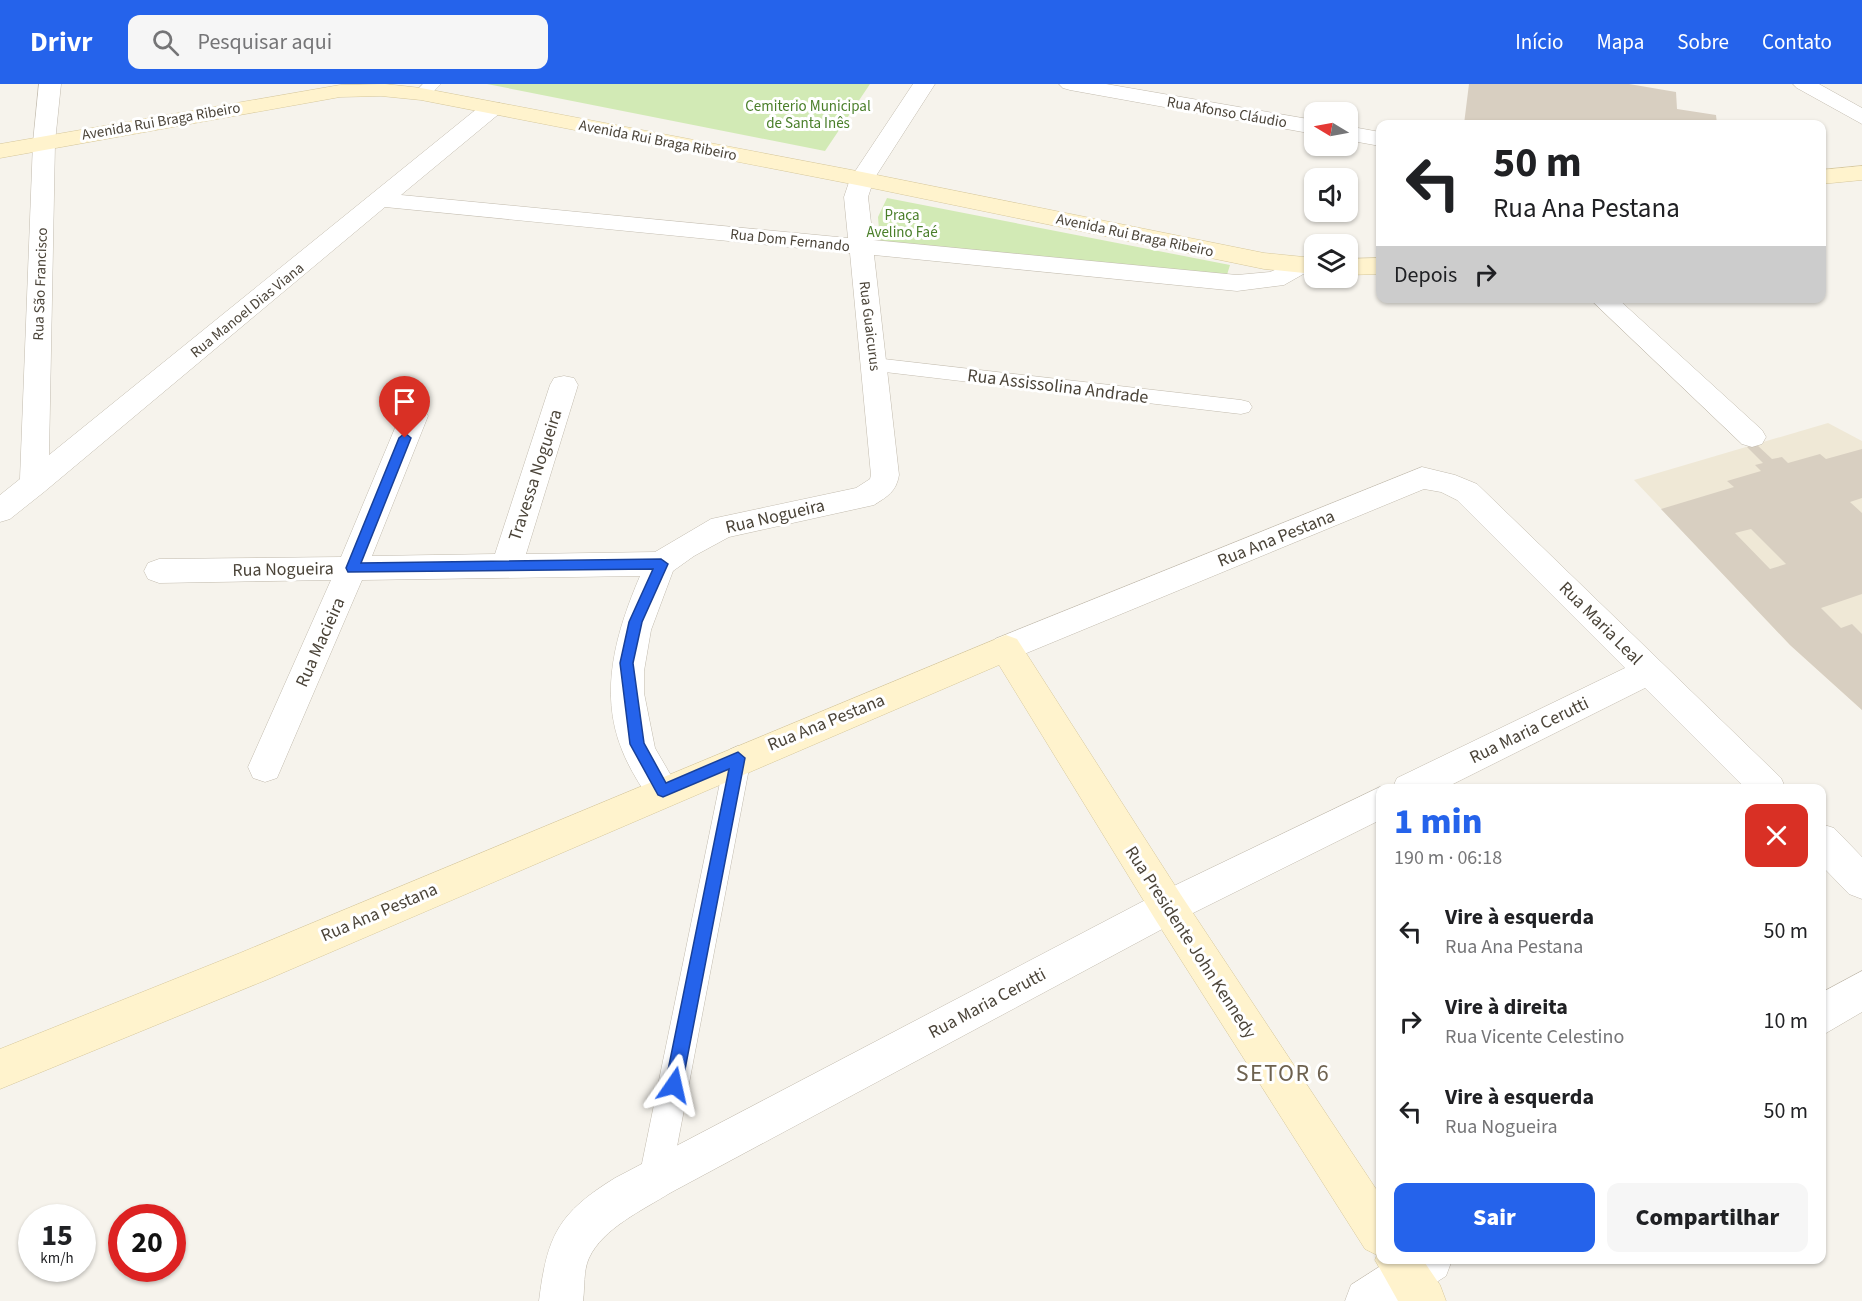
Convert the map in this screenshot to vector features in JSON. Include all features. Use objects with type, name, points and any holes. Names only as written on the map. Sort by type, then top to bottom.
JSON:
[{"type":"main road","name":"Avenida Rui Braga Ribeiro","points":[[0,151],[340,91],[427,89],[492,108],[862,179],[1245,257],[1304,265]]},
{"type":"main road","points":[[1826,177],[1862,173]]},
{"type":"main road","points":[[1358,267],[1376,266]]},
{"type":"main road","name":"Rua Ana Pestana","points":[[0,1069],[162,1005],[738,758],[1006,648]]},
{"type":"main road","name":"Rua Presidente John Kennedy","points":[[1006,648],[1168,908],[1376,1228]]},
{"type":"street","name":"Rua São Francisco","points":[[34,484],[44,142],[50,84]]},
{"type":"street","points":[[862,179],[924,84]]},
{"type":"street","name":"Rua Afonso Cláudio","points":[[1070,84],[1304,125]]},
{"type":"street","points":[[1804,84],[1862,117]]},
{"type":"street","name":"Rua Manoel Dias Viana","points":[[0,511],[492,108]]},
{"type":"street","points":[[1358,135],[1376,138]]},
{"type":"street","name":"Rua Guaicurus","points":[[862,179],[855,203],[875,365],[885,475]]},
{"type":"street","name":"Rua Dom Fernando","points":[[381,200],[1237,283],[1275,279],[1304,268]]},
{"type":"street","points":[[1606,303],[1752,437]]},
{"type":"street","name":"Travessa Nogueira","points":[[507,566],[564,385]]},
{"type":"street","name":"Rua Macieira","points":[[265,767],[352,568],[414,416]]},
{"type":"street","name":"Rua Nogueira","points":[[159,571],[661,564],[683,548],[722,527],[864,497],[883,485],[885,475]]},
{"type":"street","name":"Rua Ana Pestana","points":[[1006,648],[1422,478]]},
{"type":"street","name":"Rua Maria Leal","points":[[1422,478],[1455,484],[1467,492],[1764,784]]},
{"type":"street","points":[[661,564],[636,622],[627,663],[637,744],[663,791]]},
{"type":"street","name":"Rua Maria Cerutti","points":[[1419,784],[1649,671]]},
{"type":"street","name":"Rua Maria Cerutti","points":[[561,1301],[568,1256],[582,1230],[599,1214],[655,1178],[1168,908],[1376,805]]},
{"type":"street","points":[[1826,845],[1862,882]]},
{"type":"street","points":[[1826,1013],[1862,990]]},
{"type":"street","points":[[1367,1301],[1414,1274]]},
{"type":"lane","name":"Rua Assissolina Andrade","points":[[875,365],[1241,407]]},
{"type":"lane","points":[[655,1178],[738,758]]},
{"type":"shaded area","points":[[1828,423],[1862,441],[1862,710],[1790,645],[1634,480]]},
{"type":"green space","name":"Cemiterio Municipal de Santa Inês","points":[[487,84],[870,84],[825,151]]},
{"type":"green space","name":"Praça Avelino Faé","points":[[887,198],[1230,265],[1226,278],[880,243],[878,217]]},
{"type":"building","points":[[1469,84],[1629,84],[1676,92],[1677,109],[1716,115],[1717,120],[1464,120]]},
{"type":"building","points":[[1756,444],[1772,459],[1782,457],[1788,463],[1820,454],[1826,459],[1862,449],[1862,498],[1850,502],[1862,513],[1862,594],[1821,608],[1841,628],[1852,624],[1862,634],[1862,710],[1790,645],[1661,509],[1734,487],[1727,481],[1761,471],[1755,465],[1763,463],[1747,447]],"holes":[[[1751,529],[1786,564],[1770,569],[1735,533]]]},
{"type":"district","name":"SETOR 6","points":[[1283,1073]]},
{"type":"route","points":[[405,438],[352,568],[661,564],[636,622],[627,663],[637,744],[663,791],[738,758],[674,1085]]}]
